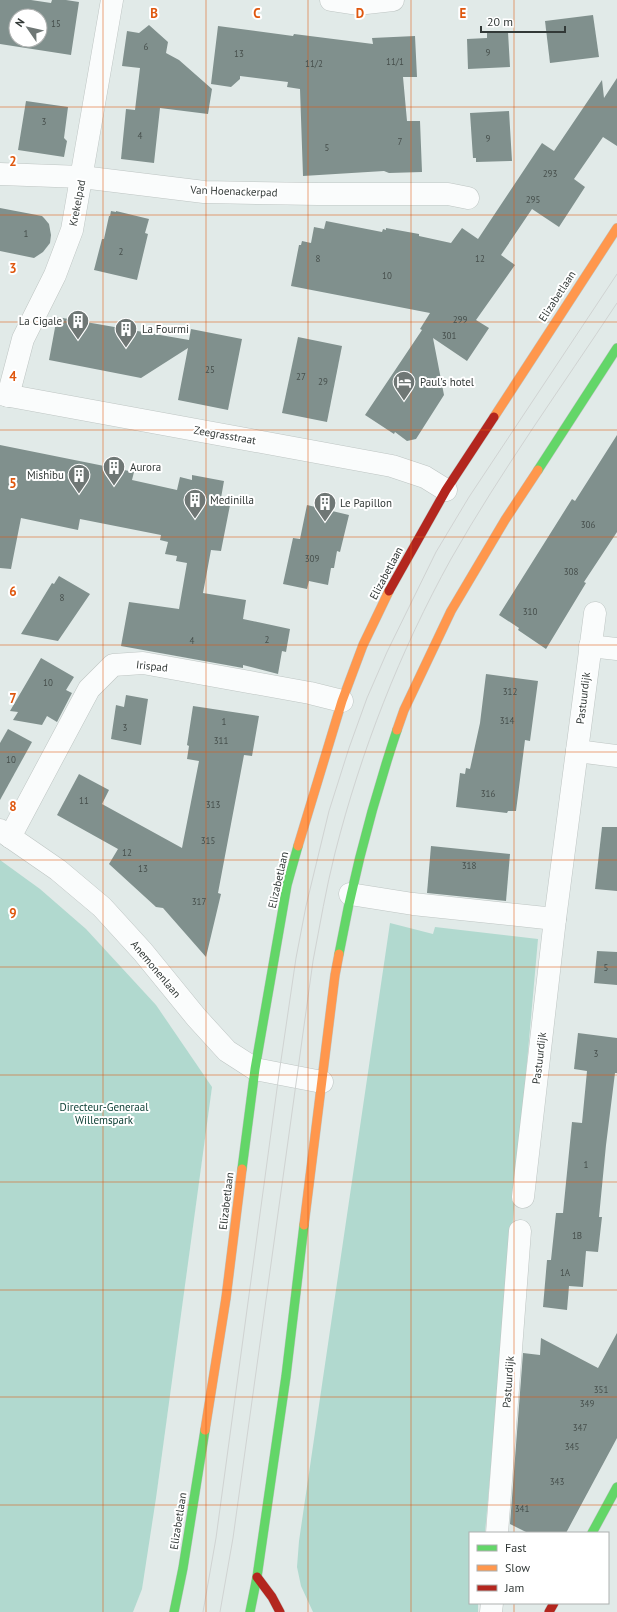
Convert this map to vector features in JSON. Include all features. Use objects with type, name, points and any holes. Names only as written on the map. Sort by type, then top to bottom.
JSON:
[{"type":"main road","name":"Elizabetlaan","points":[[174,1612],[183,1568],[226,1298],[255,1069],[287,885],[310,803],[342,701],[363,645],[391,590],[446,490],[617,228]]},
{"type":"main road","points":[[250,1612],[257,1577],[287,1368],[335,975],[350,894],[377,790],[404,710],[452,611],[505,520],[617,348]]},
{"type":"main road","points":[[593,1532],[617,1487]]},
{"type":"main road","points":[[257,1577],[272,1597],[280,1612]]},
{"type":"street","name":"Krekelpad","points":[[4,395],[23,339],[55,275],[72,230],[112,0]]},
{"type":"street","points":[[331,0],[357,4],[393,0]]},
{"type":"street","name":"Van Hoenackerpad","points":[[0,174],[82,177],[204,192],[448,194],[468,198]]},
{"type":"street","name":"Zeegrasstraat","points":[[4,395],[392,466],[425,477],[446,490]]},
{"type":"street","name":"Pastuurdijk","points":[[523,1197],[555,919],[594,613]]},
{"type":"street","points":[[590,646],[617,649]]},
{"type":"street","name":"Irispad","points":[[5,834],[89,689],[113,665],[143,663],[310,693],[342,701]]},
{"type":"street","points":[[577,751],[617,756]]},
{"type":"street","name":"Anemonenlaan","points":[[5,834],[58,870],[102,907],[143,952],[196,1017],[227,1051],[255,1069],[322,1082]]},
{"type":"street","points":[[350,894],[413,904],[555,919]]},
{"type":"street","name":"Pastuurdijk","points":[[497,1532],[520,1230]]},
{"type":"green space","name":"Directeur-Generaal Willemspark","points":[[0,860],[40,889],[86,929],[156,1005],[212,1087],[156,1498],[142,1589],[133,1612],[0,1612]]},
{"type":"green space","points":[[390,923],[433,934],[435,927],[538,939],[485,1532],[469,1532],[469,1604],[478,1604],[478,1612],[313,1612],[301,1586],[297,1567],[299,1541]]},
{"type":"building","points":[[0,0],[31,0],[51,3],[52,0],[79,2],[71,55],[26,48],[48,48],[48,8],[8,8],[8,45],[0,44]]},
{"type":"building","points":[[593,15],[599,57],[550,63],[545,21]]},
{"type":"building","points":[[149,25],[168,42],[166,53],[179,60],[212,89],[208,114],[160,108],[154,163],[121,159],[126,109],[135,110],[140,68],[122,66],[127,31],[139,33]]},
{"type":"building","points":[[218,26],[293,36],[294,34],[373,44],[372,38],[415,36],[417,77],[403,77],[407,121],[420,121],[422,172],[389,173],[384,171],[303,176],[300,89],[287,87],[288,82],[240,76],[240,79],[231,87],[211,84]]},
{"type":"building","points":[[508,32],[510,67],[468,69],[467,39],[487,38],[487,33]]},
{"type":"building","points":[[617,78],[617,146],[603,137],[574,179],[585,187],[559,227],[532,209],[501,255],[515,265],[476,320],[489,328],[467,361],[433,338],[444,395],[416,439],[407,441],[395,432],[394,434],[365,415],[422,330],[420,329],[430,313],[291,286],[299,245],[301,245],[302,241],[311,243],[314,227],[324,229],[326,221],[382,232],[383,229],[386,230],[386,228],[419,234],[419,236],[451,243],[462,228],[478,239],[542,143],[554,151],[602,80],[604,98]]},
{"type":"building","points":[[26,101],[68,107],[64,138],[67,141],[64,157],[18,150]]},
{"type":"building","points":[[509,111],[512,161],[476,162],[476,158],[473,158],[470,113]]},
{"type":"building","points":[[0,208],[42,216],[44,218],[49,224],[51,235],[50,243],[43,252],[34,258],[0,251]]},
{"type":"building","points":[[111,211],[149,219],[145,233],[148,234],[137,280],[94,270]]},
{"type":"building","points":[[57,317],[189,340],[191,329],[242,339],[228,410],[178,400],[188,348],[141,378],[49,360]]},
{"type":"building","points":[[298,337],[342,346],[327,422],[282,413]]},
{"type":"building","points":[[617,435],[617,532],[584,582],[586,583],[546,649],[499,615],[572,499],[575,501]]},
{"type":"building","points":[[0,445],[134,472],[132,480],[177,490],[180,477],[192,480],[192,475],[224,481],[221,498],[231,500],[221,551],[211,550],[203,593],[246,600],[243,619],[290,629],[286,652],[282,651],[278,674],[243,665],[243,668],[121,646],[129,602],[179,609],[187,563],[176,561],[177,556],[165,554],[168,542],[160,540],[161,535],[80,519],[78,530],[21,518],[11,569],[0,568]]},
{"type":"building","points":[[307,505],[349,515],[340,552],[337,551],[334,568],[331,568],[328,585],[309,581],[307,589],[283,584],[293,538],[300,539]]},
{"type":"building","points":[[59,576],[90,594],[58,641],[21,634],[52,583],[54,584]]},
{"type":"building","points":[[41,658],[74,677],[66,690],[72,693],[57,722],[47,716],[42,725],[13,720],[18,712],[10,711]]},
{"type":"building","points":[[486,674],[538,681],[530,741],[525,740],[516,811],[508,811],[507,813],[456,807],[460,773],[465,774],[466,768],[470,769],[480,723]]},
{"type":"building","points":[[126,695],[148,699],[141,745],[111,739],[116,705],[124,707]]},
{"type":"building","points":[[193,706],[259,716],[252,756],[244,755],[218,893],[221,894],[206,957],[163,908],[156,907],[109,864],[118,849],[57,815],[79,774],[109,790],[102,804],[182,848],[199,761],[187,759],[189,746],[187,745]]},
{"type":"building","points":[[8,729],[32,742],[0,800],[0,743]]},
{"type":"building","points":[[602,827],[617,827],[617,891],[595,889]]},
{"type":"building","points":[[431,846],[510,854],[506,901],[427,893]]},
{"type":"building","points":[[597,951],[617,952],[617,985],[594,983]]},
{"type":"building","points":[[578,1033],[617,1038],[617,1073],[615,1073],[606,1145],[599,1217],[602,1217],[598,1252],[586,1251],[583,1287],[569,1286],[567,1310],[543,1307],[547,1260],[551,1260],[556,1213],[563,1213],[572,1122],[582,1123],[587,1071],[574,1069]]},
{"type":"building","points":[[617,1333],[617,1438],[567,1532],[526,1532],[510,1524],[523,1353],[540,1355],[541,1338],[598,1368]]},
{"type":"tram line","points":[[203,1612],[216,1538],[296,958],[306,906],[329,811],[367,698],[387,652],[436,552],[469,497],[617,274]]},
{"type":"tram line","points":[[220,1612],[233,1538],[313,961],[329,880],[345,815],[384,702],[415,629],[432,594],[470,526],[490,494],[617,303]]},
{"type":"traffic: fast","points":[[538,470],[617,348]]},
{"type":"traffic: fast","points":[[339,954],[350,897],[364,841],[379,786],[397,730]]},
{"type":"traffic: fast","points":[[242,1169],[255,1069],[287,885],[298,846]]},
{"type":"traffic: fast","points":[[250,1612],[257,1577],[286,1376],[304,1225]]},
{"type":"traffic: fast","points":[[174,1612],[183,1568],[205,1430]]},
{"type":"traffic: fast","points":[[593,1532],[617,1487]]},
{"type":"traffic: slow","points":[[494,417],[617,228]]},
{"type":"traffic: slow","points":[[397,730],[404,710],[451,611],[505,520],[538,470]]},
{"type":"traffic: slow","points":[[298,846],[342,701],[363,645],[389,591]]},
{"type":"traffic: slow","points":[[304,1225],[335,975],[339,954]]},
{"type":"traffic: slow","points":[[205,1430],[226,1298],[242,1169]]},
{"type":"traffic: jam","points":[[389,591],[446,490],[494,417]]},
{"type":"traffic: jam","points":[[257,1577],[272,1597],[280,1612]]},
{"type":"traffic: jam","points":[[549,1612],[553,1604]]},
{"type":"place","name":"La Cigale","points":[[78,340]]},
{"type":"place","name":"La Fourmi","points":[[126,348]]},
{"type":"place","name":"Paul's hotel","points":[[404,402]]},
{"type":"place","name":"Aurora","points":[[114,486]]},
{"type":"place","name":"Mishibu","points":[[79,494]]},
{"type":"place","name":"Medinilla","points":[[195,520]]},
{"type":"place","name":"Le Papillon","points":[[325,522]]}]
